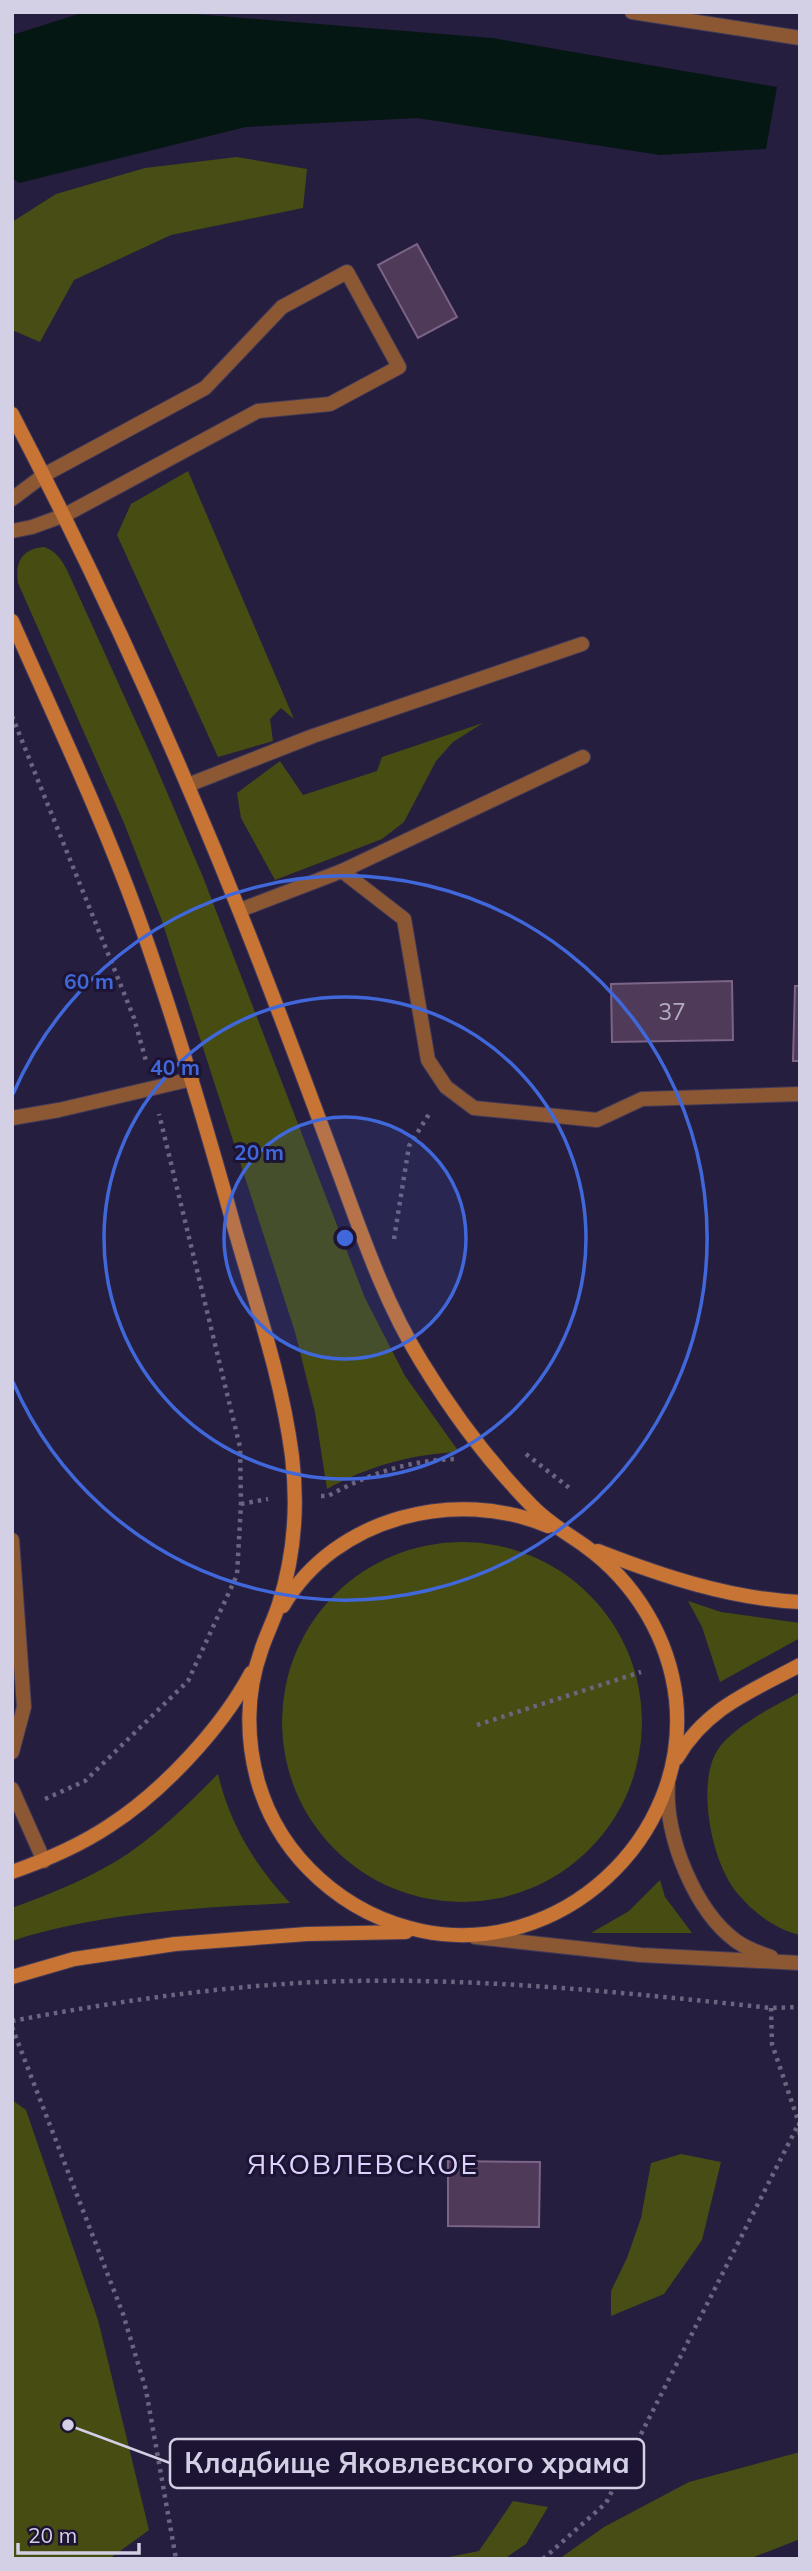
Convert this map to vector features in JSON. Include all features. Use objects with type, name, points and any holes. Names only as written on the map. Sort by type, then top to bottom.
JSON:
[{"type":"main road","points":[[12,414],[65,515],[188,785],[240,910],[384,1290],[423,1364],[480,1446],[534,1508],[614,1570],[637,1597],[654,1625],[669,1663],[676,1700],[677,1734],[668,1782],[646,1832],[626,1861],[602,1884],[571,1906],[540,1921],[505,1931],[460,1935],[307,1934],[175,1944],[74,1959],[12,1977]]},
{"type":"main road","points":[[12,621],[105,831],[141,925],[192,1079],[277,1379],[291,1448],[295,1493],[289,1561],[279,1605],[260,1653],[237,1698],[196,1750],[141,1802],[111,1826],[44,1861],[12,1872]]},
{"type":"main road","points":[[270,1629],[285,1602],[306,1576],[335,1550],[368,1530],[405,1516],[450,1508],[490,1510],[533,1520],[567,1534]]},
{"type":"main road","points":[[587,1547],[667,1576],[720,1590],[800,1602]]},
{"type":"main road","points":[[260,1653],[252,1683],[249,1717],[251,1753],[259,1789],[275,1824],[292,1850],[317,1879],[352,1905],[393,1924],[432,1933]]},
{"type":"main road","points":[[672,1766],[700,1725],[716,1711],[800,1665]]},
{"type":"street","points":[[632,12],[800,38]]},
{"type":"street","points":[[12,499],[44,475],[205,388],[282,307],[347,272],[399,367],[330,404],[258,411],[65,515],[12,531]]},
{"type":"street","points":[[188,785],[313,736],[582,644]]},
{"type":"street","points":[[240,910],[342,871],[583,757]]},
{"type":"street","points":[[342,871],[404,919],[428,1060],[446,1087],[474,1108],[597,1120],[642,1099],[800,1094]]},
{"type":"street","points":[[12,1118],[93,1103],[192,1079]]},
{"type":"street","points":[[12,1540],[24,1707],[12,1752]]},
{"type":"street","points":[[668,1782],[667,1799],[675,1837],[692,1885],[706,1908],[721,1927],[751,1950],[773,1958],[800,1962]]},
{"type":"street","points":[[12,1789],[44,1861]]},
{"type":"street","points":[[460,1935],[641,1955],[800,1962]]},
{"type":"path","points":[[12,716],[134,1018],[240,1447],[241,1504],[237,1576],[188,1681],[85,1780],[22,1810]]},
{"type":"path","points":[[394,1241],[409,1146],[446,1087]]},
{"type":"path","points":[[241,1504],[295,1493],[328,1496],[369,1475],[418,1462],[464,1458],[480,1446]]},
{"type":"path","points":[[519,1449],[572,1490]]},
{"type":"path","points":[[477,1725],[669,1663]]},
{"type":"path","points":[[12,2021],[188,1992],[317,1982],[438,1982],[589,1988],[771,2008],[800,2007]]},
{"type":"path","points":[[771,2008],[772,2044],[799,2123],[800,2136]]},
{"type":"path","points":[[12,2027],[123,2314],[146,2390],[176,2559]]},
{"type":"path","points":[[543,2559],[606,2503],[799,2123]]},
{"type":"green space","points":[[237,157],[307,169],[303,208],[171,235],[74,280],[40,342],[12,330],[12,222],[56,194],[145,168]]},
{"type":"green space","points":[[188,471],[294,719],[281,708],[270,719],[273,741],[218,757],[117,535],[131,504]]},
{"type":"green space","points":[[44,547],[58,556],[67,570],[155,764],[203,877],[365,1298],[405,1376],[459,1452],[424,1455],[391,1463],[358,1474],[327,1489],[315,1412],[295,1332],[161,918],[124,823],[18,583],[21,558],[36,548]]},
{"type":"green space","points":[[483,723],[453,742],[436,761],[404,822],[382,839],[275,880],[241,818],[237,793],[280,761],[303,795],[377,771],[382,757]]},
{"type":"green space","points":[[462,1542],[497,1545],[531,1555],[562,1572],[589,1595],[612,1622],[629,1653],[639,1687],[642,1722],[639,1757],[629,1791],[612,1822],[589,1849],[562,1872],[531,1889],[497,1899],[462,1902],[427,1899],[393,1889],[362,1872],[335,1849],[312,1822],[295,1791],[285,1757],[282,1722],[285,1687],[295,1653],[312,1622],[335,1595],[362,1572],[393,1555],[427,1545]]},
{"type":"green space","points":[[688,1601],[721,1612],[800,1623],[800,1638],[720,1682],[702,1627]]},
{"type":"green space","points":[[800,1692],[800,1935],[774,1925],[758,1914],[729,1881],[714,1845],[708,1784],[717,1751],[732,1734]]},
{"type":"green space","points":[[218,1774],[229,1810],[245,1843],[290,1903],[150,1913],[80,1924],[12,1941],[12,1908],[72,1884],[129,1853],[164,1825]]},
{"type":"green space","points":[[660,1880],[665,1897],[692,1933],[591,1933],[629,1911]]},
{"type":"green space","points":[[12,2100],[26,2110],[98,2320],[149,2530],[109,2559],[12,2559]]},
{"type":"green space","points":[[681,2154],[721,2162],[702,2240],[664,2294],[611,2316],[611,2291],[627,2258],[641,2218],[651,2163]]},
{"type":"green space","points":[[800,2452],[800,2539],[749,2559],[559,2559],[604,2527],[689,2482]]},
{"type":"green space","points":[[513,2501],[548,2507],[526,2544],[504,2559],[444,2558],[479,2551]]},
{"type":"shaded area","points":[[85,12],[170,12],[492,38],[777,87],[766,149],[660,155],[417,118],[246,127],[19,183],[12,177],[12,35]]},
{"type":"building","points":[[417,244],[457,317],[418,338],[378,265]]},
{"type":"building","points":[[732,981],[733,1040],[612,1042],[611,984]]},
{"type":"building","points":[[795,986],[800,986],[800,1061],[793,1061]]},
{"type":"building","points":[[448,2161],[540,2162],[539,2227],[448,2226]]},
{"type":"place","name":"Кладбище Яковлевского храма","points":[[68,2425]]},
{"type":"district","name":"ЯКОВЛЕВСКОЕ","points":[[363,2164]]}]
